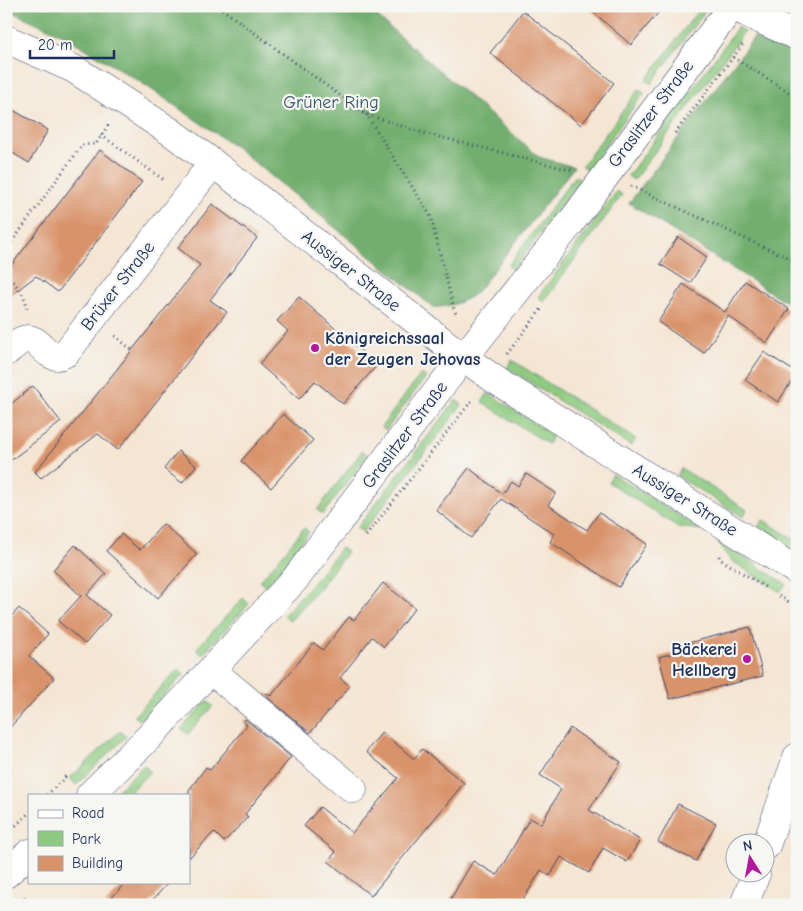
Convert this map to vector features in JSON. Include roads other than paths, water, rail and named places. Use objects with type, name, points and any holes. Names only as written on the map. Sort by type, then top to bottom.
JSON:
[{"type":"street","points":[[732,6],[797,36]]},
{"type":"street","name":"Graslitzer Straße","points":[[91,794],[148,738],[296,578],[464,358],[569,225],[732,6]]},
{"type":"street","name":"Aussiger Straße","points":[[6,38],[74,69],[171,132],[464,358],[497,381],[797,571]]},
{"type":"street","name":"Brüxer Straße","points":[[17,345],[35,341],[50,354],[58,356],[66,353],[213,163]]},
{"type":"street","points":[[210,670],[353,789]]},
{"type":"street","points":[[770,834],[797,757]]},
{"type":"street","points":[[6,874],[28,854]]},
{"type":"street","points":[[744,905],[752,884]]},
{"type":"place","name":"Königreichssaal der Zeugen Jehovas","points":[[315,348]]},
{"type":"place","name":"Bäckerei Hellberg","points":[[747,659]]},
{"type":"park label","name":"Grüner Ring","points":[[331,102]]}]
